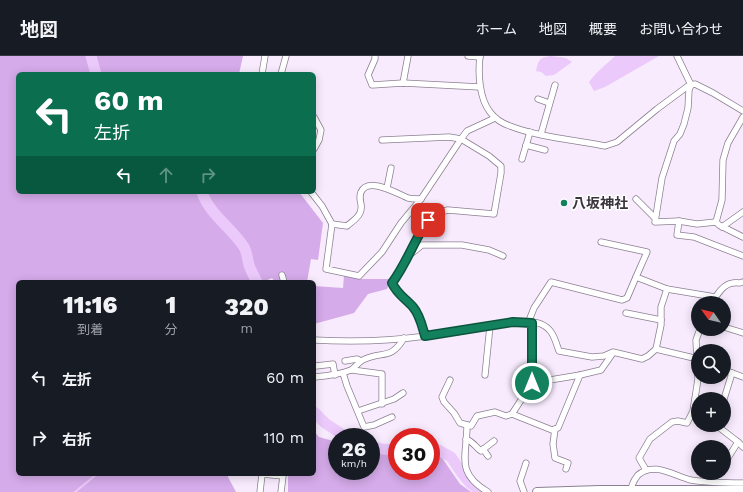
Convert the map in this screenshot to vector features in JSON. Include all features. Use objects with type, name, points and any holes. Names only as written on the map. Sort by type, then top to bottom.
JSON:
[{"type":"street","points":[[262,72],[265,56]]},
{"type":"street","points":[[282,72],[286,56]]},
{"type":"street","points":[[375,56],[368,76],[372,85],[403,83],[480,87]]},
{"type":"street","points":[[403,83],[408,56]]},
{"type":"street","points":[[468,56],[480,57],[480,87],[489,111],[495,118],[508,126],[530,132],[606,146],[624,137],[657,109],[688,86],[695,84],[713,93],[743,112]]},
{"type":"street","points":[[655,218],[662,178],[674,141],[680,134],[684,124],[690,98],[689,90],[691,85],[677,56]]},
{"type":"street","points":[[540,134],[555,85]]},
{"type":"street","points":[[538,99],[550,103]]},
{"type":"street","points":[[716,222],[722,200],[723,160],[728,143],[743,117]]},
{"type":"street","points":[[313,194],[322,206],[332,224],[326,269],[359,276],[382,252],[467,131],[495,118]]},
{"type":"street","points":[[316,121],[321,130],[316,145]]},
{"type":"street","points":[[522,159],[530,132]]},
{"type":"street","points":[[382,140],[449,136],[461,138],[489,156],[501,166],[494,214],[448,210],[433,214],[422,228],[409,256],[392,283],[401,296],[414,308],[420,317],[425,336]]},
{"type":"street","points":[[526,145],[545,150]]},
{"type":"street","points":[[387,188],[391,168]]},
{"type":"street","points":[[332,224],[346,226],[357,218],[362,209],[359,196],[362,190],[369,186],[387,188],[409,198],[420,199]]},
{"type":"street","points":[[636,199],[655,218],[655,222],[697,224],[716,222],[743,237]]},
{"type":"street","points":[[722,226],[743,212]]},
{"type":"street","points":[[679,222],[677,235],[694,237],[743,256]]},
{"type":"street","points":[[450,380],[442,397],[444,402],[454,413],[460,423],[471,426],[477,416],[495,412],[506,416],[512,414],[532,383],[530,323],[534,308],[551,282],[622,300],[627,298],[647,252],[601,242]]},
{"type":"street","points":[[409,256],[422,245],[431,244],[471,246],[489,250],[503,256]]},
{"type":"street","points":[[282,274],[284,280]]},
{"type":"street","points":[[636,277],[667,289],[697,296]]},
{"type":"street","points":[[717,296],[727,285],[734,283],[741,284],[743,282]]},
{"type":"street","points":[[316,340],[333,341],[404,338],[513,322],[541,324],[552,332],[559,351],[592,357],[604,356],[613,352],[642,359],[656,349],[661,320],[661,306],[667,289]]},
{"type":"street","points":[[626,313],[661,320]]},
{"type":"street","points":[[485,375],[490,326]]},
{"type":"street","points":[[731,329],[743,333]]},
{"type":"street","points":[[352,370],[361,361],[367,358],[390,353],[401,344],[404,338]]},
{"type":"street","points":[[656,349],[691,357]]},
{"type":"street","points":[[532,383],[601,370],[613,352]]},
{"type":"street","points":[[345,361],[357,359],[361,361]]},
{"type":"street","points":[[316,366],[333,364],[335,375]]},
{"type":"street","points":[[316,377],[335,375],[352,370],[382,374],[382,404]]},
{"type":"street","points":[[343,373],[364,427],[374,425],[392,417]]},
{"type":"street","points":[[726,392],[732,373],[743,378]]},
{"type":"street","points":[[566,469],[568,463],[555,458],[553,444],[555,429],[558,428],[580,375]]},
{"type":"street","points":[[358,411],[382,404],[403,393]]},
{"type":"street","points":[[512,414],[552,430],[555,429]]},
{"type":"street","points":[[646,470],[639,458],[650,439],[672,422],[678,420],[687,423],[691,418]]},
{"type":"street","points":[[467,425],[464,464],[470,478],[488,492]]},
{"type":"street","points":[[725,432],[743,447]]},
{"type":"street","points":[[466,439],[473,441],[478,449],[482,451],[494,441]]},
{"type":"street","points":[[731,453],[738,442]]},
{"type":"street","points":[[483,449],[488,456]]},
{"type":"street","points":[[524,492],[520,481],[526,463]]},
{"type":"street","points":[[631,491],[636,478],[646,470],[663,470],[689,479],[707,482],[743,483]]},
{"type":"street","points":[[260,492],[262,476]]},
{"type":"street","points":[[281,492],[283,476]]},
{"type":"street","points":[[537,492],[592,490],[743,490]]},
{"type":"shaded area","points":[[0,56],[243,56],[239,72],[16,72],[16,194],[301,194],[323,223],[318,260],[311,259],[307,280],[274,280],[272,278],[268,280],[16,280],[16,476],[228,476],[236,492],[0,492]]},
{"type":"shaded area","points":[[551,56],[566,58],[572,62],[554,75],[546,76],[541,72],[536,71],[540,60]]},
{"type":"shaded area","points":[[615,56],[659,56],[605,87],[594,91],[589,82]]},
{"type":"shaded area","points":[[344,275],[362,279],[392,279],[387,289],[368,294],[354,313],[316,323],[316,286],[343,288]]},
{"type":"shaded area","points":[[316,433],[319,437],[328,440],[328,480],[380,480],[380,451],[388,452],[388,480],[440,480],[440,455],[460,484],[471,492],[288,492],[288,476],[316,476]]},
{"type":"waterway","points":[[91,56],[95,72]]},
{"type":"waterway","points":[[203,194],[205,200],[215,214],[244,247],[250,267],[256,280]]},
{"type":"waterway","points":[[316,414],[332,428]]},
{"type":"waterway","points":[[380,448],[388,449]]},
{"type":"waterway","points":[[440,451],[451,457],[470,483],[481,492]]},
{"type":"waterway","points":[[75,492],[95,476]]},
{"type":"place","name":"八坂神社","points":[[564,203]]},
{"type":"route","points":[[428,220],[422,228],[406,262],[392,283],[401,296],[414,308],[420,317],[425,336],[513,322],[532,323],[532,383]]}]
